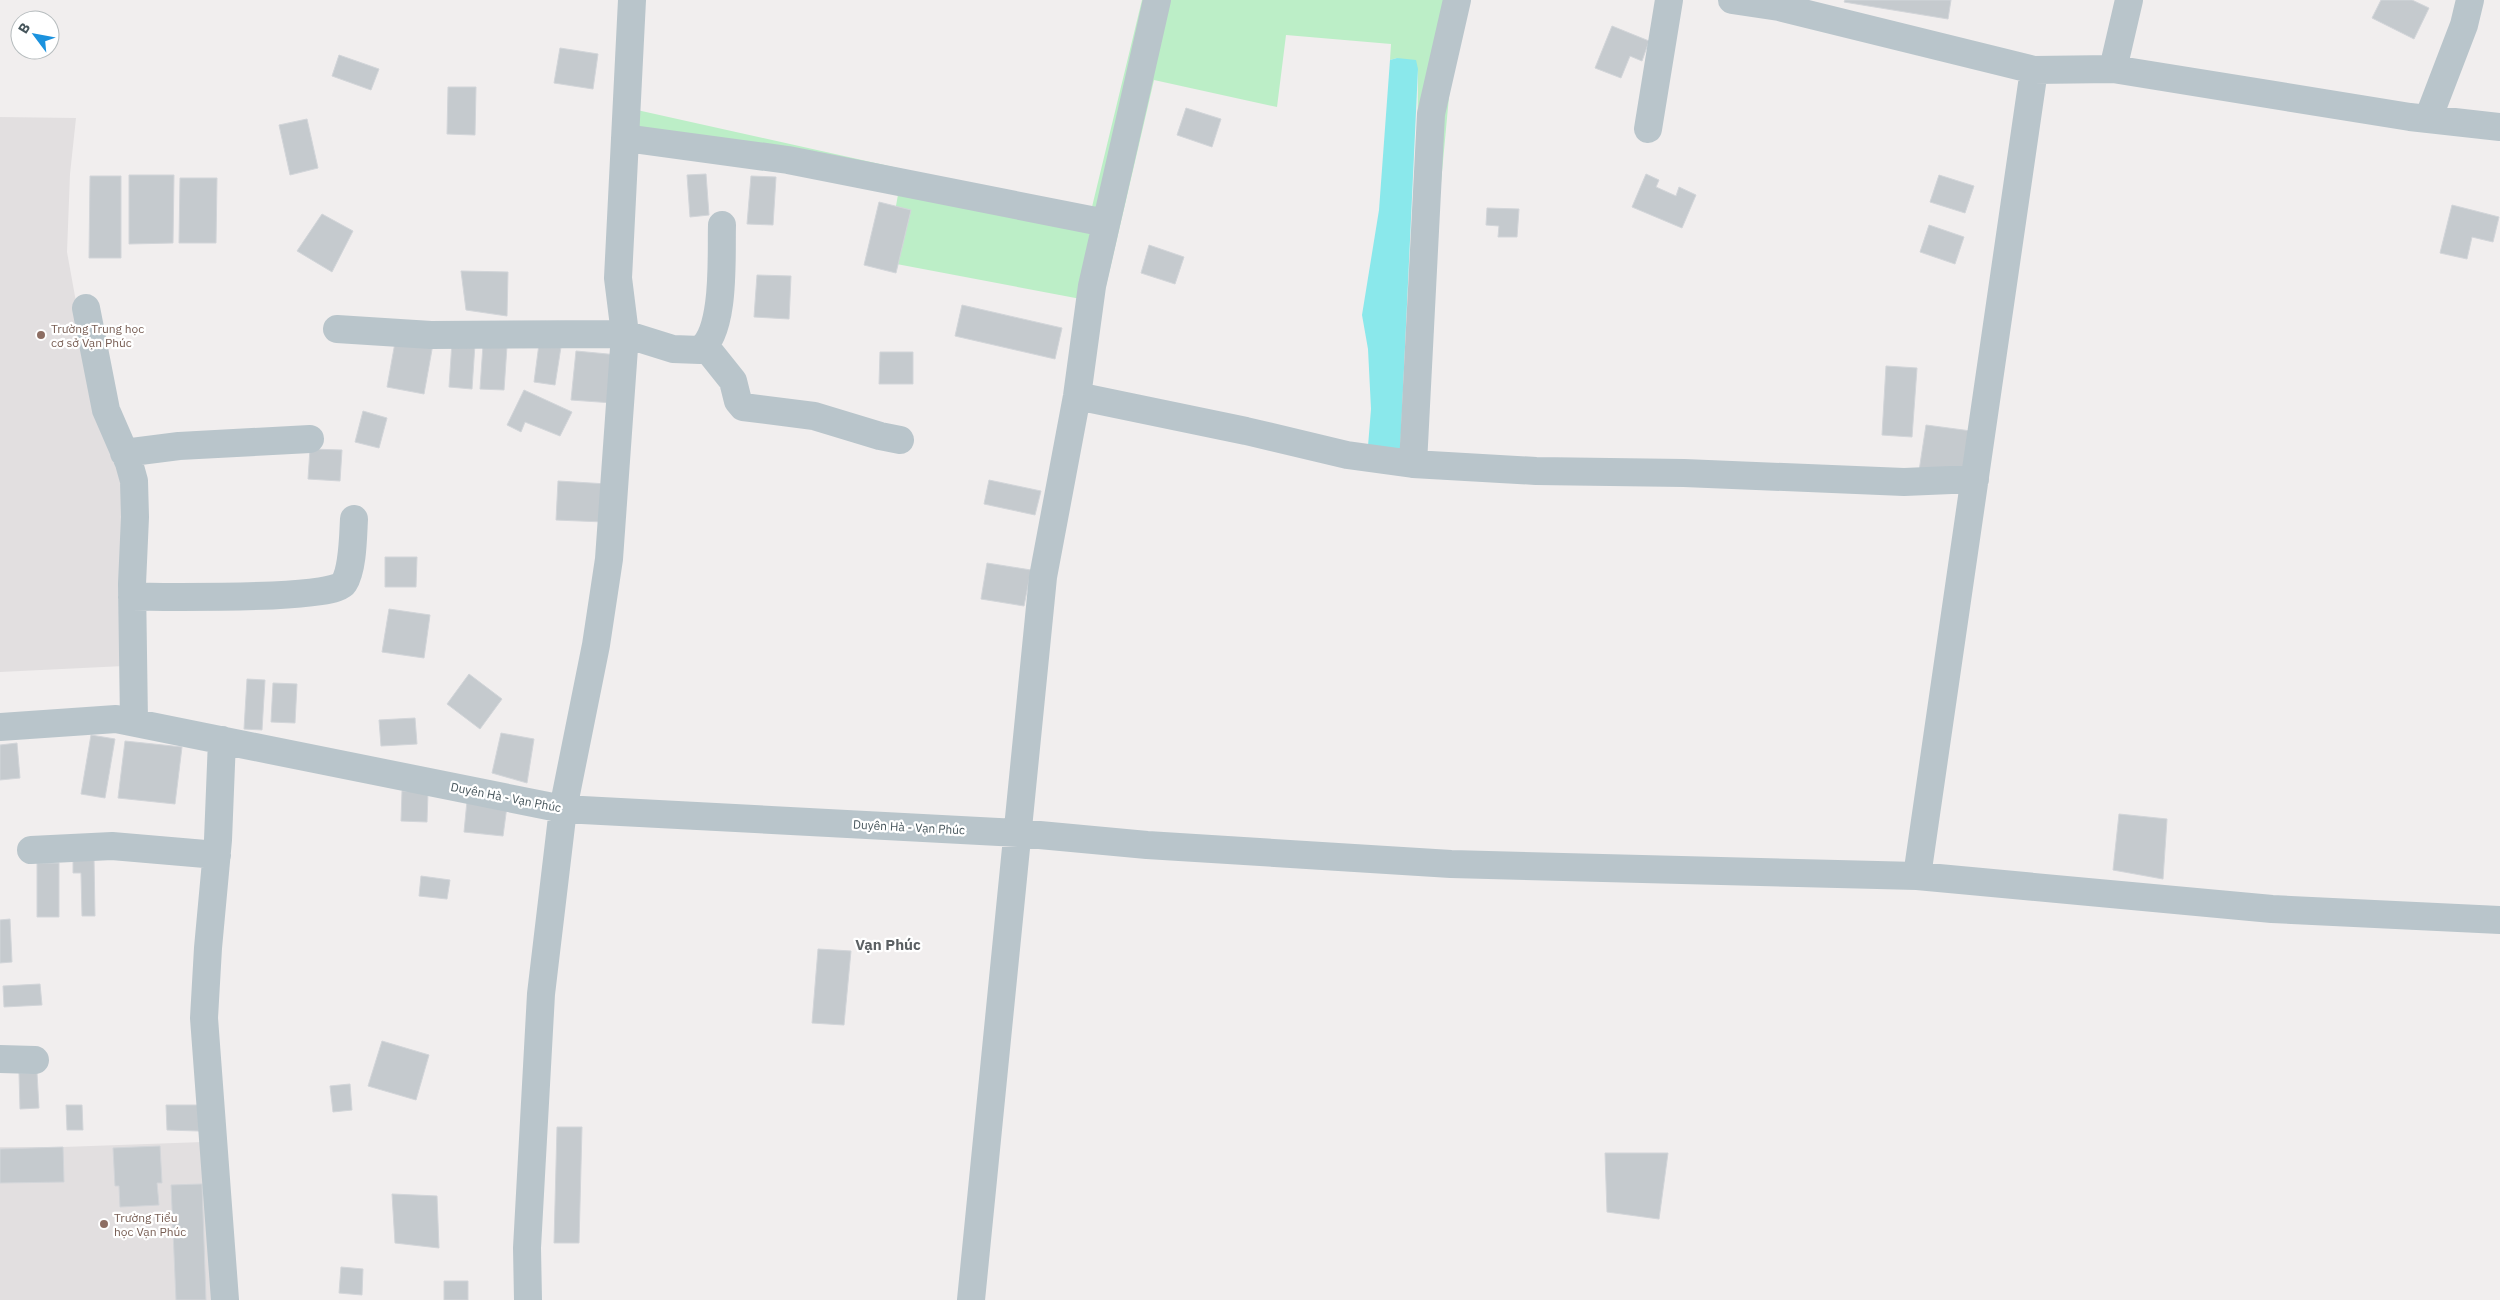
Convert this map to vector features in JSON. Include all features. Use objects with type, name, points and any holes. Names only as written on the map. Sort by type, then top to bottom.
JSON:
[{"type":"street","points":[[528,1300],[527,1248],[541,994],[563,809],[596,646],[609,559],[625,334],[618,278],[632,0]]},
{"type":"street","points":[[971,1300],[1043,577],[1077,396],[1092,286],[1157,0]]},
{"type":"street","points":[[1413,464],[1430,114],[1457,0]]},
{"type":"street","points":[[1648,129],[1669,0]]},
{"type":"street","points":[[1732,0],[1780,3],[2034,70],[2113,69],[2428,120],[2500,127]]},
{"type":"street","points":[[2113,69],[2129,0]]},
{"type":"street","points":[[2428,120],[2464,24],[2470,0]]},
{"type":"street","points":[[1917,876],[2034,70]]},
{"type":"street","points":[[625,138],[788,160],[1106,223]]},
{"type":"street","points":[[337,328],[431,335],[625,334],[673,349],[696,350],[705,346],[715,323],[721,295],[722,225]]},
{"type":"street","points":[[86,308],[106,410],[134,481],[135,517],[132,597],[134,722]]},
{"type":"street","points":[[705,346],[732,381],[738,400],[743,407],[814,416],[880,436],[900,440]]},
{"type":"street","points":[[1077,396],[1246,431],[1347,455],[1413,464],[1536,471],[1684,473],[1904,482],[1975,479]]},
{"type":"street","points":[[124,453],[178,446],[310,439]]},
{"type":"street","points":[[132,597],[288,595],[335,589],[342,585],[345,580],[351,559],[354,519]]},
{"type":"street","name":"Duyên Hà - Vạn Phúc","points":[[0,727],[116,718],[563,809],[1018,833],[1147,845],[1451,864],[1917,876],[2272,909],[2500,920]]},
{"type":"street","points":[[222,740],[217,854],[208,948],[204,1018],[225,1300]]},
{"type":"street","points":[[31,850],[112,846],[217,854]]},
{"type":"street","points":[[0,1059],[36,1060]]},
{"type":"shaded area","name":"Trường Trung học cơ sở Vạn Phúc","points":[[0,117],[76,118],[70,174],[67,252],[97,418],[125,475],[124,666],[0,672]]},
{"type":"shaded area","name":"Trường Tiểu học Vạn Phúc","points":[[203,1142],[213,1300],[0,1300],[0,1147],[63,1147]]},
{"type":"green space","points":[[1142,0],[1458,0],[1415,462],[1418,69],[1397,58],[1390,60],[1391,44],[1286,35],[1277,107],[1154,80],[1102,303],[886,262],[899,189],[627,129],[628,108],[1091,211]]},
{"type":"water","points":[[1397,58],[1416,60],[1418,69],[1400,454],[1368,446],[1371,409],[1368,349],[1362,315],[1379,210],[1390,60]]},
{"type":"building","points":[[1845,0],[1951,0],[1948,19],[1844,2]]},
{"type":"building","points":[[2381,0],[2412,0],[2429,8],[2414,39],[2372,18]]},
{"type":"building","points":[[1612,26],[1649,41],[1642,61],[1630,56],[1621,78],[1595,68]]},
{"type":"building","points":[[560,48],[598,54],[593,89],[554,83]]},
{"type":"building","points":[[339,55],[379,69],[371,90],[332,76]]},
{"type":"building","points":[[448,87],[476,87],[475,135],[447,134]]},
{"type":"building","points":[[1186,108],[1221,119],[1212,147],[1177,135]]},
{"type":"building","points":[[307,119],[318,168],[290,175],[279,125]]},
{"type":"building","points":[[706,174],[709,215],[690,217],[687,175]]},
{"type":"building","points":[[1646,174],[1659,180],[1656,187],[1676,196],[1679,187],[1696,195],[1682,228],[1632,207]]},
{"type":"building","points":[[129,175],[174,175],[173,243],[129,244]]},
{"type":"building","points":[[1939,175],[1974,186],[1965,213],[1930,202]]},
{"type":"building","points":[[90,176],[121,176],[121,258],[89,258]]},
{"type":"building","points":[[751,176],[776,177],[773,225],[747,224]]},
{"type":"building","points":[[180,178],[217,178],[216,243],[179,243]]},
{"type":"building","points":[[879,202],[911,210],[896,273],[864,265]]},
{"type":"building","points":[[2452,205],[2499,217],[2493,242],[2472,237],[2467,259],[2440,253]]},
{"type":"building","points":[[1487,208],[1519,209],[1517,237],[1498,237],[1499,226],[1486,225]]},
{"type":"building","points":[[322,214],[353,231],[332,272],[297,251]]},
{"type":"building","points":[[1929,225],[1964,237],[1955,264],[1920,252]]},
{"type":"building","points":[[1149,245],[1184,257],[1175,284],[1141,273]]},
{"type":"building","points":[[461,271],[508,272],[507,316],[466,310]]},
{"type":"building","points":[[757,275],[791,276],[789,319],[754,317]]},
{"type":"building","points":[[962,305],[1062,328],[1055,359],[955,336]]},
{"type":"building","points":[[396,337],[433,344],[424,394],[387,387]]},
{"type":"building","points":[[452,342],[475,344],[472,389],[449,387]]},
{"type":"building","points":[[539,344],[561,347],[555,385],[534,382]]},
{"type":"building","points":[[483,345],[507,346],[504,390],[480,389]]},
{"type":"building","points":[[576,351],[618,355],[613,403],[571,400]]},
{"type":"building","points":[[880,352],[913,352],[913,384],[879,384]]},
{"type":"building","points":[[1886,366],[1917,368],[1912,437],[1882,435]]},
{"type":"building","points":[[524,390],[572,412],[560,436],[525,422],[521,432],[507,425]]},
{"type":"building","points":[[363,411],[387,418],[379,448],[355,442]]},
{"type":"building","points":[[1926,425],[1971,431],[1964,477],[1919,471]]},
{"type":"building","points":[[310,449],[342,450],[340,481],[308,479]]},
{"type":"building","points":[[989,480],[1041,491],[1035,515],[984,504]]},
{"type":"building","points":[[558,481],[607,484],[604,522],[556,520]]},
{"type":"building","points":[[385,557],[417,557],[416,587],[385,587]]},
{"type":"building","points":[[987,563],[1031,570],[1024,606],[981,599]]},
{"type":"building","points":[[389,609],[430,615],[424,658],[382,652]]},
{"type":"building","points":[[469,674],[502,699],[480,729],[447,704]]},
{"type":"building","points":[[247,679],[265,680],[262,730],[244,729]]},
{"type":"building","points":[[273,683],[297,684],[295,723],[271,722]]},
{"type":"building","points":[[415,718],[417,744],[381,746],[379,720]]},
{"type":"building","points":[[501,733],[534,739],[527,783],[492,773]]},
{"type":"building","points":[[91,735],[115,739],[105,798],[81,794]]},
{"type":"building","points":[[125,741],[182,747],[175,804],[118,798]]},
{"type":"building","points":[[17,743],[20,778],[0,780],[0,745]]},
{"type":"building","points":[[402,791],[428,792],[427,822],[401,821]]},
{"type":"building","points":[[467,801],[507,806],[503,836],[464,832]]},
{"type":"building","points":[[2119,814],[2167,819],[2163,879],[2113,870]]},
{"type":"building","points":[[73,858],[94,858],[95,916],[82,916],[81,873],[73,873]]},
{"type":"building","points":[[37,863],[59,863],[59,917],[37,917]]},
{"type":"building","points":[[421,876],[450,880],[447,899],[419,896]]},
{"type":"building","points":[[10,919],[12,962],[0,963],[0,920]]},
{"type":"building","points":[[818,949],[851,951],[844,1025],[812,1023]]},
{"type":"building","points":[[40,984],[42,1005],[4,1007],[3,986]]},
{"type":"building","points":[[382,1041],[429,1055],[416,1100],[368,1086]]},
{"type":"building","points":[[19,1073],[37,1073],[39,1108],[20,1109]]},
{"type":"building","points":[[350,1084],[352,1110],[333,1112],[330,1086]]},
{"type":"building","points":[[66,1105],[82,1105],[83,1130],[67,1130]]},
{"type":"building","points":[[166,1105],[199,1105],[199,1131],[167,1130]]},
{"type":"building","points":[[557,1127],[582,1127],[579,1243],[554,1243]]},
{"type":"building","points":[[160,1146],[162,1183],[157,1183],[159,1205],[120,1207],[119,1186],[115,1186],[113,1148]]},
{"type":"building","points":[[63,1147],[64,1182],[0,1183],[0,1149]]},
{"type":"building","points":[[1605,1153],[1668,1153],[1659,1219],[1607,1212]]},
{"type":"building","points":[[202,1184],[206,1300],[176,1300],[171,1185]]},
{"type":"building","points":[[392,1194],[437,1196],[439,1248],[395,1243]]},
{"type":"building","points":[[341,1267],[363,1269],[362,1295],[339,1293]]},
{"type":"building","points":[[444,1281],[468,1281],[468,1300],[444,1300]]},
{"type":"place","name":"Trường Trung học cơ sở Vạn Phúc","points":[[41,335]]},
{"type":"place","name":"Trường Tiểu học Vạn Phúc","points":[[104,1224]]},
{"type":"district","name":"Vạn Phúc","points":[[888,944]]}]
